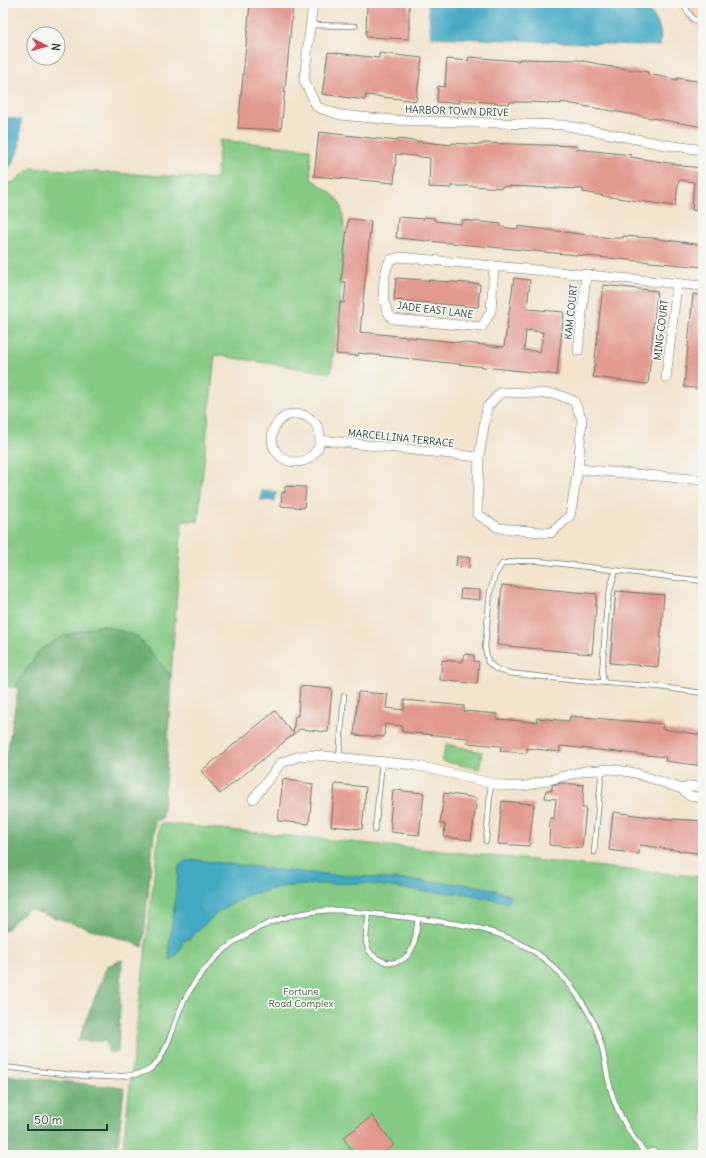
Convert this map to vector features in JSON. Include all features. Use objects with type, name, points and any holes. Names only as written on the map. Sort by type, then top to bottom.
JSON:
[{"type":"street","name":"HARBOR TOWN DRIVE","points":[[313,3],[304,80],[317,107],[340,115],[393,120],[563,125],[667,145],[703,150]]},
{"type":"street","name":"JADE EAST LANE","points":[[494,266],[491,311],[482,327],[393,319],[387,313],[383,303],[386,268],[390,260],[400,257],[703,286]]},
{"type":"street","name":"KAM COURT","points":[[578,351],[586,274]]},
{"type":"street","name":"MING COURT","points":[[666,378],[677,284]]},
{"type":"street","points":[[501,392],[556,394],[574,401],[582,419],[578,469],[570,516],[551,533],[499,528],[477,514],[479,457],[487,407],[501,392]]},
{"type":"street","points":[[298,414],[312,420],[320,433],[321,440],[314,456],[307,461],[299,463],[290,462],[277,453],[272,437],[277,423],[283,418],[298,414]]},
{"type":"street","name":"MARCELLINA TERRACE","points":[[321,440],[479,457]]},
{"type":"street","points":[[578,469],[703,480]]},
{"type":"street","points":[[253,799],[282,763],[299,756],[316,755],[414,765],[504,786],[525,786],[584,771],[611,768],[635,773],[682,788],[690,796],[703,798]]},
{"type":"street","points":[[682,788],[692,786],[703,787]]},
{"type":"lane","points":[[685,3],[685,7],[693,19],[703,22]]},
{"type":"lane","points":[[310,25],[355,26]]},
{"type":"lane","points":[[703,581],[538,561],[516,561],[502,564],[495,575],[490,592],[485,647],[488,662],[496,669],[509,673],[660,687],[703,693]]},
{"type":"lane","points":[[604,683],[602,671],[608,599],[616,571]]},
{"type":"lane","points":[[339,758],[344,696]]},
{"type":"lane","points":[[375,830],[382,762]]},
{"type":"lane","points":[[594,852],[602,769]]},
{"type":"lane","points":[[486,840],[492,783]]},
{"type":"lane","points":[[3,1067],[111,1078],[132,1076],[150,1069],[160,1058],[182,1004],[194,984],[210,963],[229,946],[252,930],[296,914],[320,910],[369,913],[463,923],[499,933],[536,951],[554,966],[585,1006],[595,1026],[604,1054],[613,1098],[627,1131],[643,1154],[653,1152],[665,1155]]},
{"type":"lane","points":[[369,913],[366,942],[371,953],[378,960],[395,963],[407,956],[413,945],[418,918]]},
{"type":"shaded area","points":[[678,3],[703,3],[703,36],[678,8]]},
{"type":"green space","points":[[220,140],[310,149],[311,179],[330,192],[339,202],[343,214],[343,257],[339,311],[331,373],[215,355],[198,521],[182,521],[171,676],[137,636],[102,625],[63,636],[39,651],[15,687],[3,686],[3,182],[12,183],[32,168],[216,179]]},
{"type":"green space","points":[[102,625],[137,636],[171,676],[167,763],[162,818],[157,820],[155,823],[143,947],[28,909],[3,932],[3,778],[18,690],[15,687],[39,651],[63,636]]},
{"type":"green space","points":[[446,744],[482,752],[479,769],[442,761]]},
{"type":"green space","name":"Fortune Road Complex","points":[[160,823],[703,877],[703,1155],[122,1155]]},
{"type":"green space","points":[[122,960],[118,1052],[109,1053],[105,1041],[78,1041],[107,966]]},
{"type":"green space","points":[[3,1075],[124,1088],[117,1155],[3,1155]]},
{"type":"water","points":[[428,3],[647,3],[646,7],[653,15],[660,30],[660,46],[431,37]]},
{"type":"water","points":[[3,117],[21,120],[19,150],[10,167],[3,166]]},
{"type":"water","points":[[262,491],[276,492],[275,501],[261,500]]},
{"type":"water","points":[[197,860],[286,871],[463,884],[488,888],[509,895],[512,899],[508,903],[468,894],[421,891],[362,883],[281,887],[248,895],[217,913],[189,939],[183,941],[177,955],[170,960],[169,947],[179,866],[185,861]]},
{"type":"building","points":[[250,3],[293,6],[281,130],[238,128]]},
{"type":"building","points":[[367,3],[409,3],[409,39],[366,37]]},
{"type":"building","points":[[328,52],[379,58],[379,53],[422,58],[416,101],[366,95],[365,100],[322,94]]},
{"type":"building","points":[[469,57],[519,61],[519,59],[578,60],[599,65],[648,72],[648,74],[677,80],[677,78],[703,82],[703,127],[561,102],[561,104],[510,102],[509,104],[459,100],[459,103],[437,102],[438,86],[445,87],[447,59],[468,61]]},
{"type":"building","points":[[319,132],[397,141],[397,139],[452,145],[452,143],[482,145],[482,143],[577,146],[576,149],[631,155],[630,157],[681,166],[703,168],[703,211],[692,210],[694,182],[679,180],[675,206],[610,197],[583,192],[583,189],[502,186],[502,188],[473,186],[451,186],[451,188],[429,187],[430,158],[396,154],[394,183],[314,176]]},
{"type":"building","points":[[398,217],[424,219],[424,217],[435,218],[435,221],[461,224],[462,220],[501,224],[501,227],[518,229],[518,226],[611,238],[623,238],[623,236],[652,238],[703,245],[703,267],[396,238]]},
{"type":"building","points":[[348,219],[371,221],[360,332],[504,347],[514,278],[530,280],[527,309],[564,312],[557,375],[358,353],[358,356],[336,354],[340,302],[344,303],[346,282],[341,282]],"holes":[[[526,330],[543,332],[540,352],[524,350]]]},
{"type":"building","points":[[396,278],[480,284],[478,307],[394,300]]},
{"type":"building","points":[[603,285],[657,291],[648,384],[593,377]]},
{"type":"building","points":[[693,294],[703,295],[703,389],[684,387]]},
{"type":"building","points":[[285,486],[306,487],[304,508],[281,506],[282,492],[285,493]]},
{"type":"building","points":[[457,556],[470,558],[469,568],[456,566]]},
{"type":"building","points":[[502,585],[597,594],[592,654],[497,645]]},
{"type":"building","points":[[461,589],[480,590],[480,600],[460,598]]},
{"type":"building","points":[[616,591],[664,595],[658,667],[610,663]]},
{"type":"building","points":[[464,654],[474,655],[474,661],[479,662],[477,684],[440,680],[442,660],[463,662]]},
{"type":"building","points":[[300,686],[332,689],[328,732],[300,729],[220,794],[201,771],[275,711],[293,733],[295,716],[298,716]]},
{"type":"building","points":[[358,692],[388,694],[386,708],[404,710],[404,700],[464,706],[464,711],[497,714],[496,719],[536,722],[537,718],[569,721],[570,716],[663,724],[662,729],[703,735],[703,766],[665,761],[666,757],[560,746],[560,752],[527,748],[527,753],[500,751],[501,746],[467,743],[468,738],[402,732],[402,726],[385,724],[384,737],[354,735]]},
{"type":"building","points":[[283,779],[313,784],[309,824],[278,821]]},
{"type":"building","points":[[563,783],[584,785],[582,808],[586,808],[582,848],[549,845],[550,818],[554,819],[556,799],[545,798],[546,790],[552,791],[552,785]]},
{"type":"building","points":[[335,784],[366,787],[362,829],[331,826]]},
{"type":"building","points":[[393,790],[424,793],[419,835],[391,832],[390,822]]},
{"type":"building","points":[[444,793],[477,798],[471,840],[444,837],[445,824],[440,824]]},
{"type":"building","points":[[502,801],[534,804],[529,846],[498,844]]},
{"type":"building","points":[[613,812],[658,818],[703,821],[703,854],[640,845],[639,854],[609,850]]},
{"type":"building","points":[[372,1116],[394,1145],[381,1155],[356,1155],[343,1138]]}]
